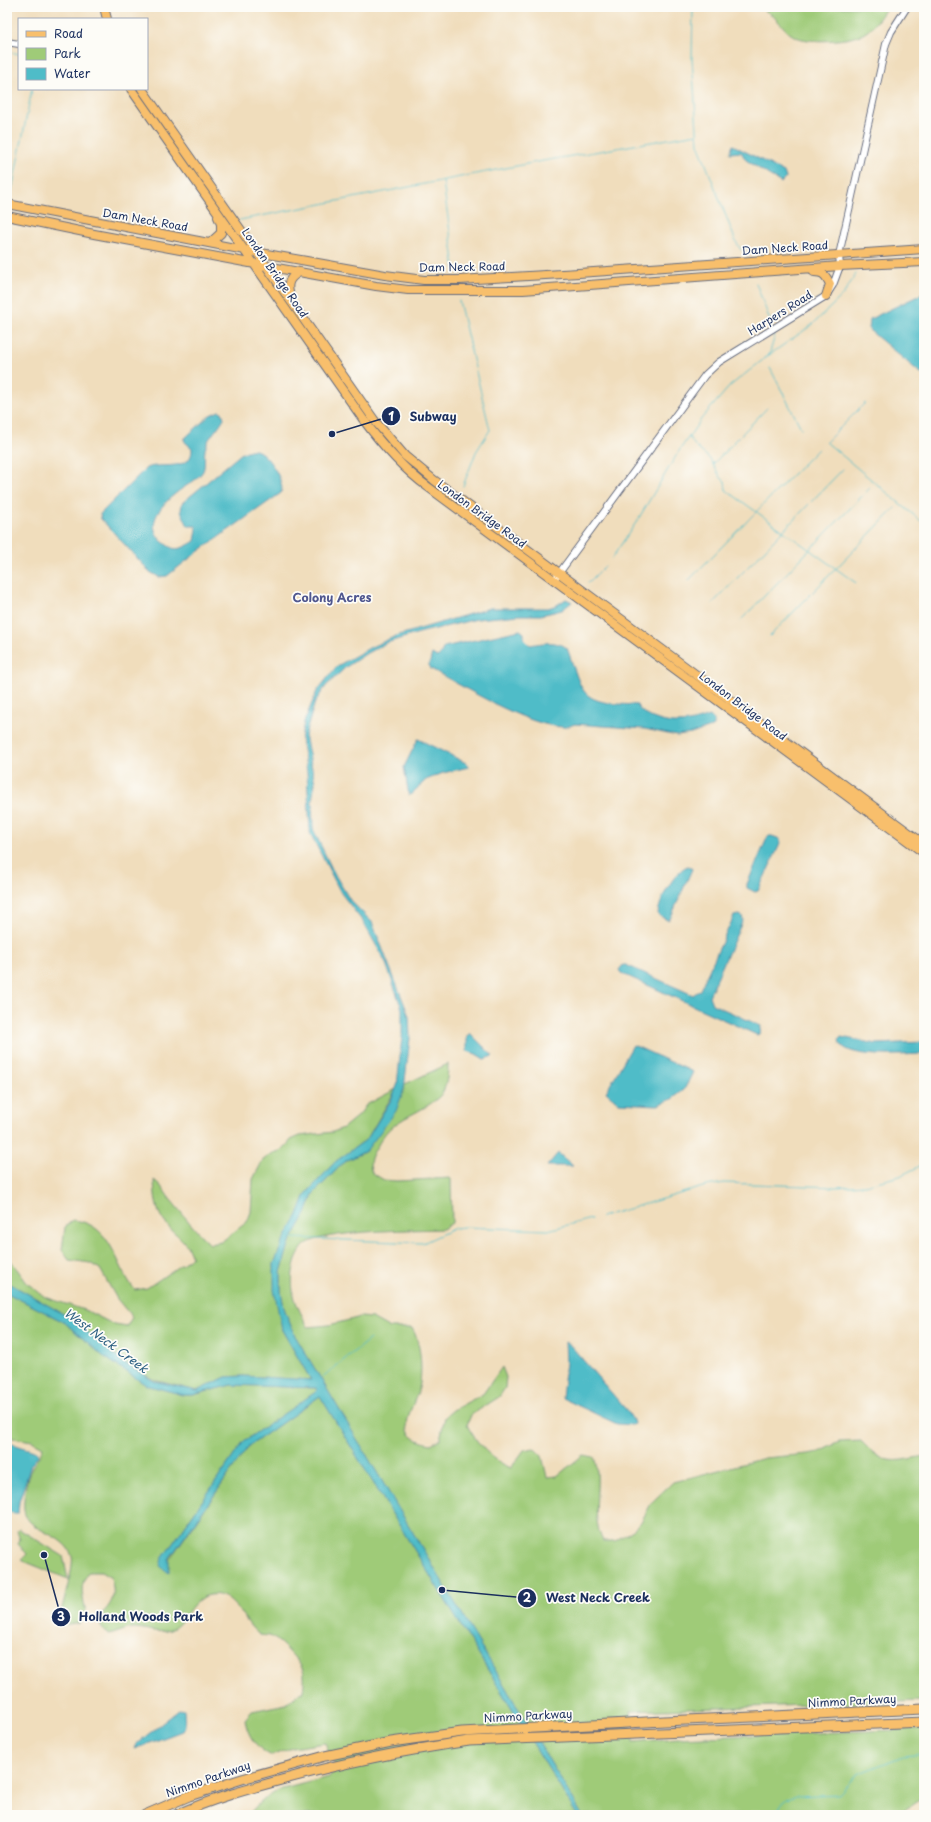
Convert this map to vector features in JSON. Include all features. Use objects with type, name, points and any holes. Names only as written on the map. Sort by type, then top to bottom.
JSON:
[{"type":"highway","name":"Nimmo Parkway","points":[[145,1815],[189,1796],[222,1785],[325,1756],[391,1742],[462,1732],[924,1709]]},
{"type":"highway","name":"Nimmo Parkway","points":[[176,1815],[243,1790],[330,1767],[409,1750],[470,1741],[924,1722]]},
{"type":"main road","points":[[104,7],[104,18]]},
{"type":"main road","points":[[104,7],[107,18]]},
{"type":"main road","name":"London Bridge Road","points":[[133,90],[363,419],[389,451],[426,486],[557,577],[924,844]]},
{"type":"main road","points":[[138,90],[144,99],[155,108]]},
{"type":"main road","points":[[143,90],[155,108]]},
{"type":"main road","name":"London Bridge Road","points":[[155,108],[291,300],[374,421],[405,456],[557,577],[924,853]]},
{"type":"main road","points":[[200,186],[205,199],[221,224],[219,236],[210,243]]},
{"type":"main road","name":"Dam Neck Road","points":[[7,204],[245,250],[385,275],[424,280],[459,280],[924,249]]},
{"type":"main road","name":"Dam Neck Road","points":[[7,216],[255,264],[376,286],[408,290],[523,290],[840,266],[924,262]]},
{"type":"main road","points":[[291,300],[288,283],[291,277],[300,272]]},
{"type":"main road","points":[[764,272],[774,274],[822,272],[827,276],[830,284],[826,296]]},
{"type":"street","name":"Harpers Road","points":[[557,577],[712,368],[826,296],[833,285],[840,266],[839,255],[886,44],[891,32],[907,7]]},
{"type":"street","points":[[7,42],[18,44]]},
{"type":"green space","points":[[728,7],[887,7],[874,25],[863,34],[839,40],[818,41],[800,38],[790,34],[773,16],[764,10],[756,8]]},
{"type":"green space","points":[[448,1064],[446,1085],[440,1096],[429,1105],[388,1130],[374,1152],[370,1166],[372,1173],[384,1180],[397,1181],[451,1178],[452,1223],[443,1229],[370,1232],[330,1236],[314,1240],[305,1245],[295,1262],[292,1283],[295,1300],[308,1327],[329,1325],[361,1317],[372,1318],[390,1328],[412,1328],[419,1348],[421,1376],[418,1392],[408,1419],[407,1427],[410,1434],[418,1440],[431,1444],[440,1439],[445,1417],[453,1410],[483,1394],[502,1367],[506,1377],[505,1388],[499,1397],[471,1415],[467,1425],[471,1432],[486,1451],[498,1461],[511,1468],[524,1450],[534,1448],[542,1456],[547,1477],[557,1476],[583,1455],[594,1457],[597,1477],[597,1520],[603,1541],[615,1541],[633,1530],[641,1522],[652,1502],[673,1482],[765,1458],[819,1452],[839,1442],[861,1441],[876,1455],[890,1460],[904,1460],[924,1456],[924,1701],[630,1711],[633,1742],[677,1738],[924,1729],[924,1798],[900,1812],[878,1815],[582,1815],[294,1334],[284,1308],[281,1292],[281,1272],[289,1244],[306,1214],[313,1194],[344,1162],[366,1151],[404,1089],[405,1084]]},
{"type":"green space","points":[[396,1089],[367,1139],[335,1162],[306,1194],[298,1215],[282,1244],[274,1264],[282,1330],[311,1380],[243,1376],[226,1377],[197,1391],[154,1380],[124,1363],[72,1319],[7,1282],[7,1255],[27,1283],[45,1297],[87,1311],[115,1325],[127,1327],[132,1317],[117,1299],[100,1269],[90,1263],[69,1260],[62,1250],[65,1227],[73,1220],[86,1223],[97,1229],[105,1237],[135,1290],[147,1288],[192,1257],[184,1242],[162,1219],[156,1203],[154,1180],[189,1222],[210,1244],[221,1242],[247,1222],[251,1212],[253,1179],[263,1160],[273,1153],[283,1150],[291,1140],[300,1136],[333,1132],[343,1128],[360,1114],[366,1105]]},
{"type":"green space","points":[[7,1293],[64,1322],[103,1356],[146,1385],[184,1395],[193,1395],[231,1385],[316,1388],[317,1391],[244,1441],[162,1559],[167,1563],[248,1447],[320,1396],[577,1815],[248,1815],[261,1801],[279,1790],[329,1777],[336,1768],[325,1743],[292,1748],[272,1756],[257,1746],[248,1731],[245,1719],[252,1711],[286,1704],[303,1691],[303,1670],[294,1657],[276,1639],[271,1636],[260,1635],[254,1630],[232,1603],[226,1598],[218,1595],[203,1597],[175,1627],[170,1630],[161,1632],[132,1628],[108,1635],[101,1627],[99,1616],[110,1603],[113,1590],[111,1578],[101,1572],[89,1572],[83,1582],[82,1591],[86,1613],[80,1623],[58,1625],[69,1579],[72,1557],[68,1549],[55,1537],[32,1523],[26,1517],[24,1510],[28,1478],[43,1447],[32,1441],[7,1437]]},
{"type":"green space","points":[[19,1529],[63,1556],[68,1579],[21,1560],[27,1554],[18,1544],[20,1540],[17,1531]]},
{"type":"water","points":[[733,145],[784,172],[786,178],[781,183],[746,160],[741,152],[730,153]]},
{"type":"water","points":[[924,293],[924,376],[869,330],[870,319]]},
{"type":"water","points":[[219,411],[222,412],[224,418],[207,442],[203,471],[197,478],[168,500],[162,507],[155,520],[154,527],[162,541],[170,547],[176,549],[195,541],[197,530],[196,526],[188,526],[181,511],[182,503],[242,453],[254,450],[258,451],[267,458],[279,476],[282,488],[281,493],[199,551],[167,576],[159,577],[150,572],[101,519],[100,514],[146,468],[152,466],[182,464],[187,461],[191,456],[192,448],[185,442],[184,439],[210,415]]},
{"type":"water","points":[[566,599],[572,602],[562,610],[541,615],[520,615],[477,619],[419,633],[386,643],[367,653],[346,667],[326,686],[315,702],[305,735],[315,783],[312,800],[313,829],[334,873],[350,900],[372,922],[409,1016],[410,1038],[404,1089],[396,1111],[366,1151],[344,1162],[313,1194],[306,1214],[289,1244],[281,1272],[281,1291],[284,1308],[294,1334],[582,1815],[577,1815],[320,1396],[248,1447],[169,1559],[169,1573],[160,1566],[162,1559],[244,1441],[317,1391],[316,1388],[231,1385],[193,1395],[184,1395],[146,1385],[103,1356],[64,1322],[7,1293],[7,1282],[72,1319],[124,1363],[154,1381],[197,1391],[226,1377],[243,1376],[311,1380],[282,1330],[274,1290],[274,1264],[282,1244],[298,1215],[306,1194],[335,1162],[367,1139],[391,1100],[397,1086],[402,1036],[402,1009],[385,961],[363,922],[341,893],[310,833],[307,772],[301,739],[304,722],[317,691],[337,666],[371,647],[396,636],[490,608],[548,608],[557,605]]},
{"type":"water","points":[[520,630],[524,633],[524,639],[530,645],[554,643],[563,645],[567,648],[582,688],[588,696],[594,699],[608,703],[637,705],[644,713],[655,719],[674,723],[694,721],[710,716],[714,720],[714,726],[691,734],[677,736],[645,729],[575,724],[568,727],[548,725],[514,713],[478,695],[431,669],[429,665],[432,654],[437,657],[440,655],[444,647]]},
{"type":"water","points":[[418,739],[468,764],[469,767],[443,773],[426,780],[409,796],[404,767]]},
{"type":"water","points":[[768,836],[780,839],[780,844],[758,891],[755,892],[747,888],[747,884]]},
{"type":"water","points":[[688,866],[692,869],[670,919],[667,920],[658,915],[661,902],[673,880],[683,869]]},
{"type":"water","points":[[734,916],[742,916],[743,920],[709,996],[712,1004],[761,1026],[760,1033],[757,1035],[621,973],[619,970],[623,965],[626,965],[693,995],[700,990]]},
{"type":"water","points":[[470,1033],[493,1056],[484,1059],[467,1051],[467,1036]]},
{"type":"water","points":[[841,1037],[876,1044],[924,1042],[924,1054],[863,1054],[843,1047],[839,1040]]},
{"type":"water","points":[[633,1045],[693,1072],[684,1090],[672,1099],[658,1105],[619,1103],[606,1092]]},
{"type":"water","points":[[558,1153],[572,1165],[573,1166],[547,1166]]},
{"type":"water","points":[[565,1342],[571,1346],[628,1412],[634,1422],[633,1425],[617,1424],[562,1398],[566,1362]]},
{"type":"water","points":[[7,1442],[37,1452],[38,1456],[31,1465],[19,1502],[18,1514],[14,1514],[7,1510]]},
{"type":"water","points":[[180,1709],[184,1710],[185,1726],[182,1731],[134,1749],[136,1744]]},
{"type":"waterway","points":[[693,7],[692,59],[698,144],[736,242],[741,250]]},
{"type":"waterway","points":[[7,51],[18,54]]},
{"type":"waterway","points":[[11,195],[32,90]]},
{"type":"waterway","points":[[240,220],[537,162],[697,134]]},
{"type":"waterway","points":[[443,181],[455,269]]},
{"type":"waterway","points":[[612,558],[637,521],[679,451],[702,418],[730,386],[769,355],[812,325],[843,295],[856,274]]},
{"type":"waterway","points":[[756,283],[772,326]]},
{"type":"waterway","points":[[459,301],[490,430],[476,452],[463,486]]},
{"type":"waterway","points":[[769,355],[774,339],[773,333]]},
{"type":"waterway","points":[[770,368],[801,428]]},
{"type":"waterway","points":[[865,403],[826,442],[921,521]]},
{"type":"waterway","points":[[713,464],[767,408]]},
{"type":"waterway","points":[[689,437],[696,447],[710,459],[721,478],[725,481],[726,490],[856,583]]},
{"type":"waterway","points":[[689,580],[820,447]]},
{"type":"waterway","points":[[713,603],[843,469]]},
{"type":"waterway","points":[[740,621],[870,488]]},
{"type":"waterway","points":[[770,636],[895,508]]},
{"type":"waterway","points":[[588,583],[605,566]]},
{"type":"waterway","points":[[601,1217],[706,1186],[724,1183],[836,1187],[865,1185],[900,1176],[924,1164]]},
{"type":"waterway","points":[[292,1238],[423,1243],[455,1228],[548,1230],[591,1219]]},
{"type":"waterway","points":[[320,1379],[370,1339]]},
{"type":"waterway","points":[[774,1815],[786,1799],[796,1796],[839,1794],[857,1774],[903,1756],[924,1754]]},
{"type":"place","name":"Subway","points":[[332,434]]},
{"type":"place","name":"Holland Woods Park","points":[[44,1555]]},
{"type":"place","name":"West Neck Creek","points":[[442,1590]]},
{"type":"district","name":"Colony Acres","points":[[332,598]]}]
